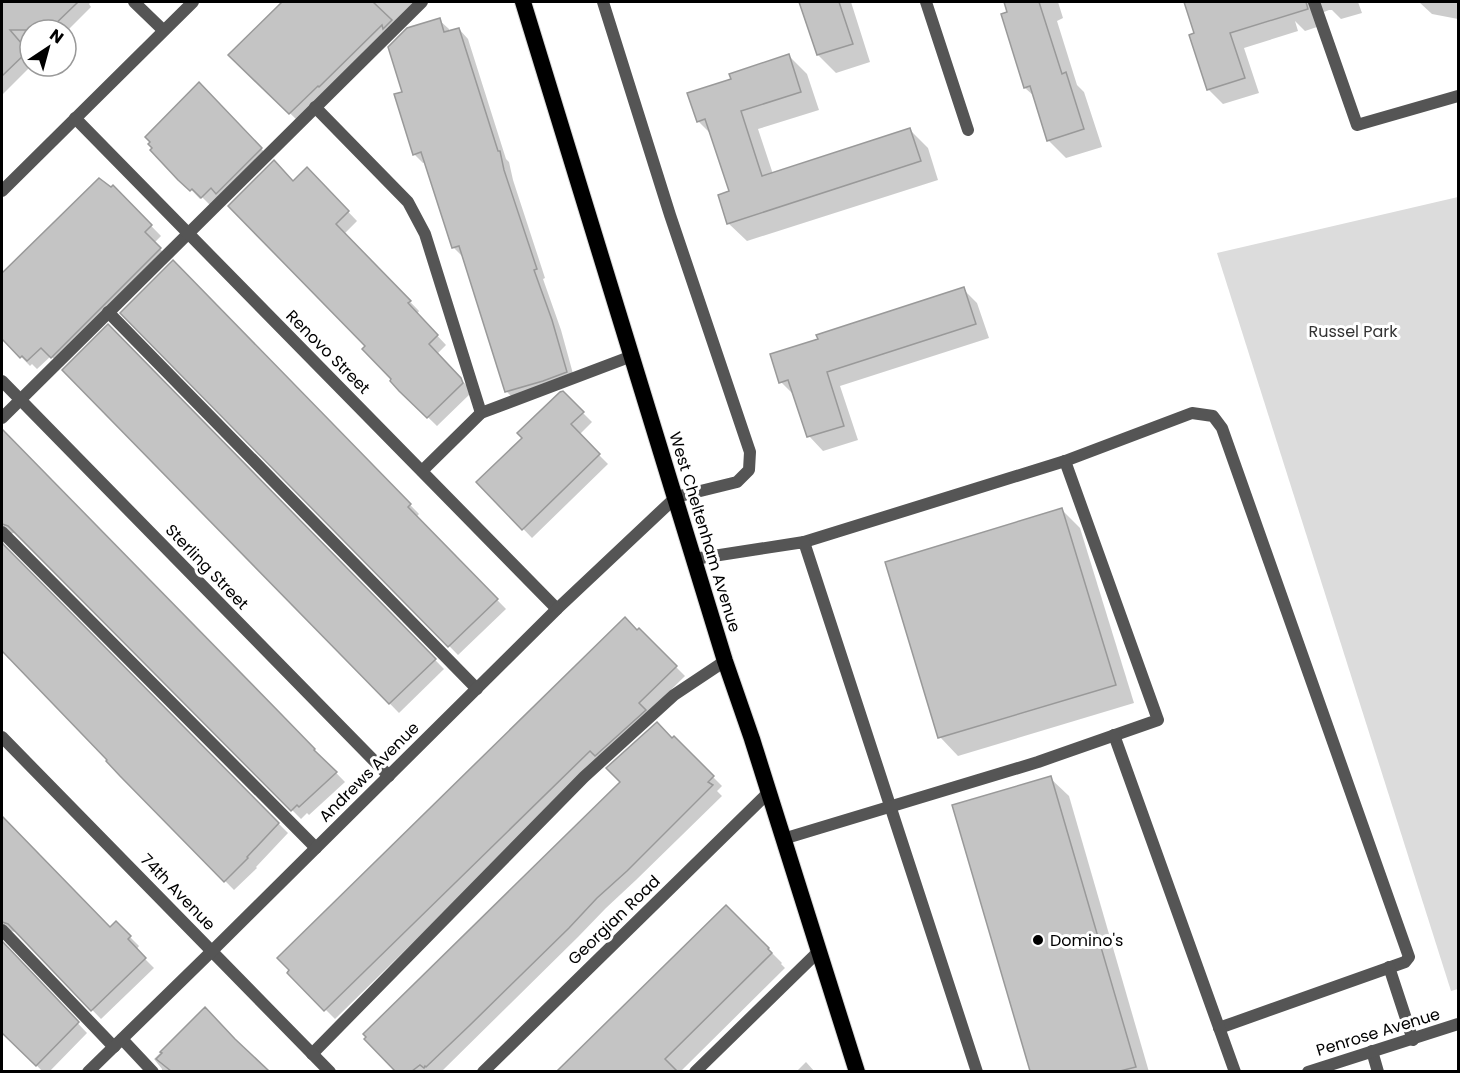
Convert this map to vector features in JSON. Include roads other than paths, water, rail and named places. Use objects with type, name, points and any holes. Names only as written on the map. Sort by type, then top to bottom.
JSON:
[{"type":"highway","name":"West Cheltenham Avenue","points":[[523,2],[725,661],[857,1071]]},
{"type":"street","points":[[134,2],[163,30]]},
{"type":"street","points":[[2,191],[193,2]]},
{"type":"street","points":[[2,418],[422,2]]},
{"type":"street","points":[[603,2],[670,215],[750,452],[749,470],[737,482],[676,497]]},
{"type":"street","points":[[926,2],[968,130]]},
{"type":"street","points":[[1314,2],[1357,124],[1458,96]]},
{"type":"street","points":[[315,107],[408,202],[425,234],[481,413]]},
{"type":"street","name":"Renovo Street","points":[[75,118],[557,609]]},
{"type":"street","points":[[108,312],[477,688]]},
{"type":"street","points":[[422,471],[481,413],[632,356]]},
{"type":"street","name":"Sterling Street","points":[[2,381],[389,776]]},
{"type":"street","points":[[694,559],[804,542],[1065,461],[1192,413],[1213,416],[1222,428],[1409,957],[1405,962],[1219,1028]]},
{"type":"street","points":[[783,839],[1038,762],[1158,720],[1065,461]]},
{"type":"street","name":"Andrews Avenue","points":[[88,1071],[557,609],[676,497]]},
{"type":"street","points":[[2,532],[316,848]]},
{"type":"street","points":[[804,542],[977,1071]]},
{"type":"street","points":[[312,1054],[584,777],[674,695],[725,661]]},
{"type":"street","points":[[1114,735],[1235,1071]]},
{"type":"street","name":"74th Avenue","points":[[2,737],[330,1071]]},
{"type":"street","name":"Georgian Road","points":[[483,1071],[768,792]]},
{"type":"street","points":[[2,930],[118,1043],[153,1071]]},
{"type":"street","points":[[695,1071],[819,951]]},
{"type":"street","points":[[1389,967],[1413,1040]]},
{"type":"street","name":"Penrose Avenue","points":[[1308,1071],[1413,1040],[1458,1024]]},
{"type":"street","points":[[1372,1051],[1378,1071]]},
{"type":"place","name":"Domino's","points":[[1038,940]]},
{"type":"park label","name":"Russel Park","points":[[1353,331]]}]
